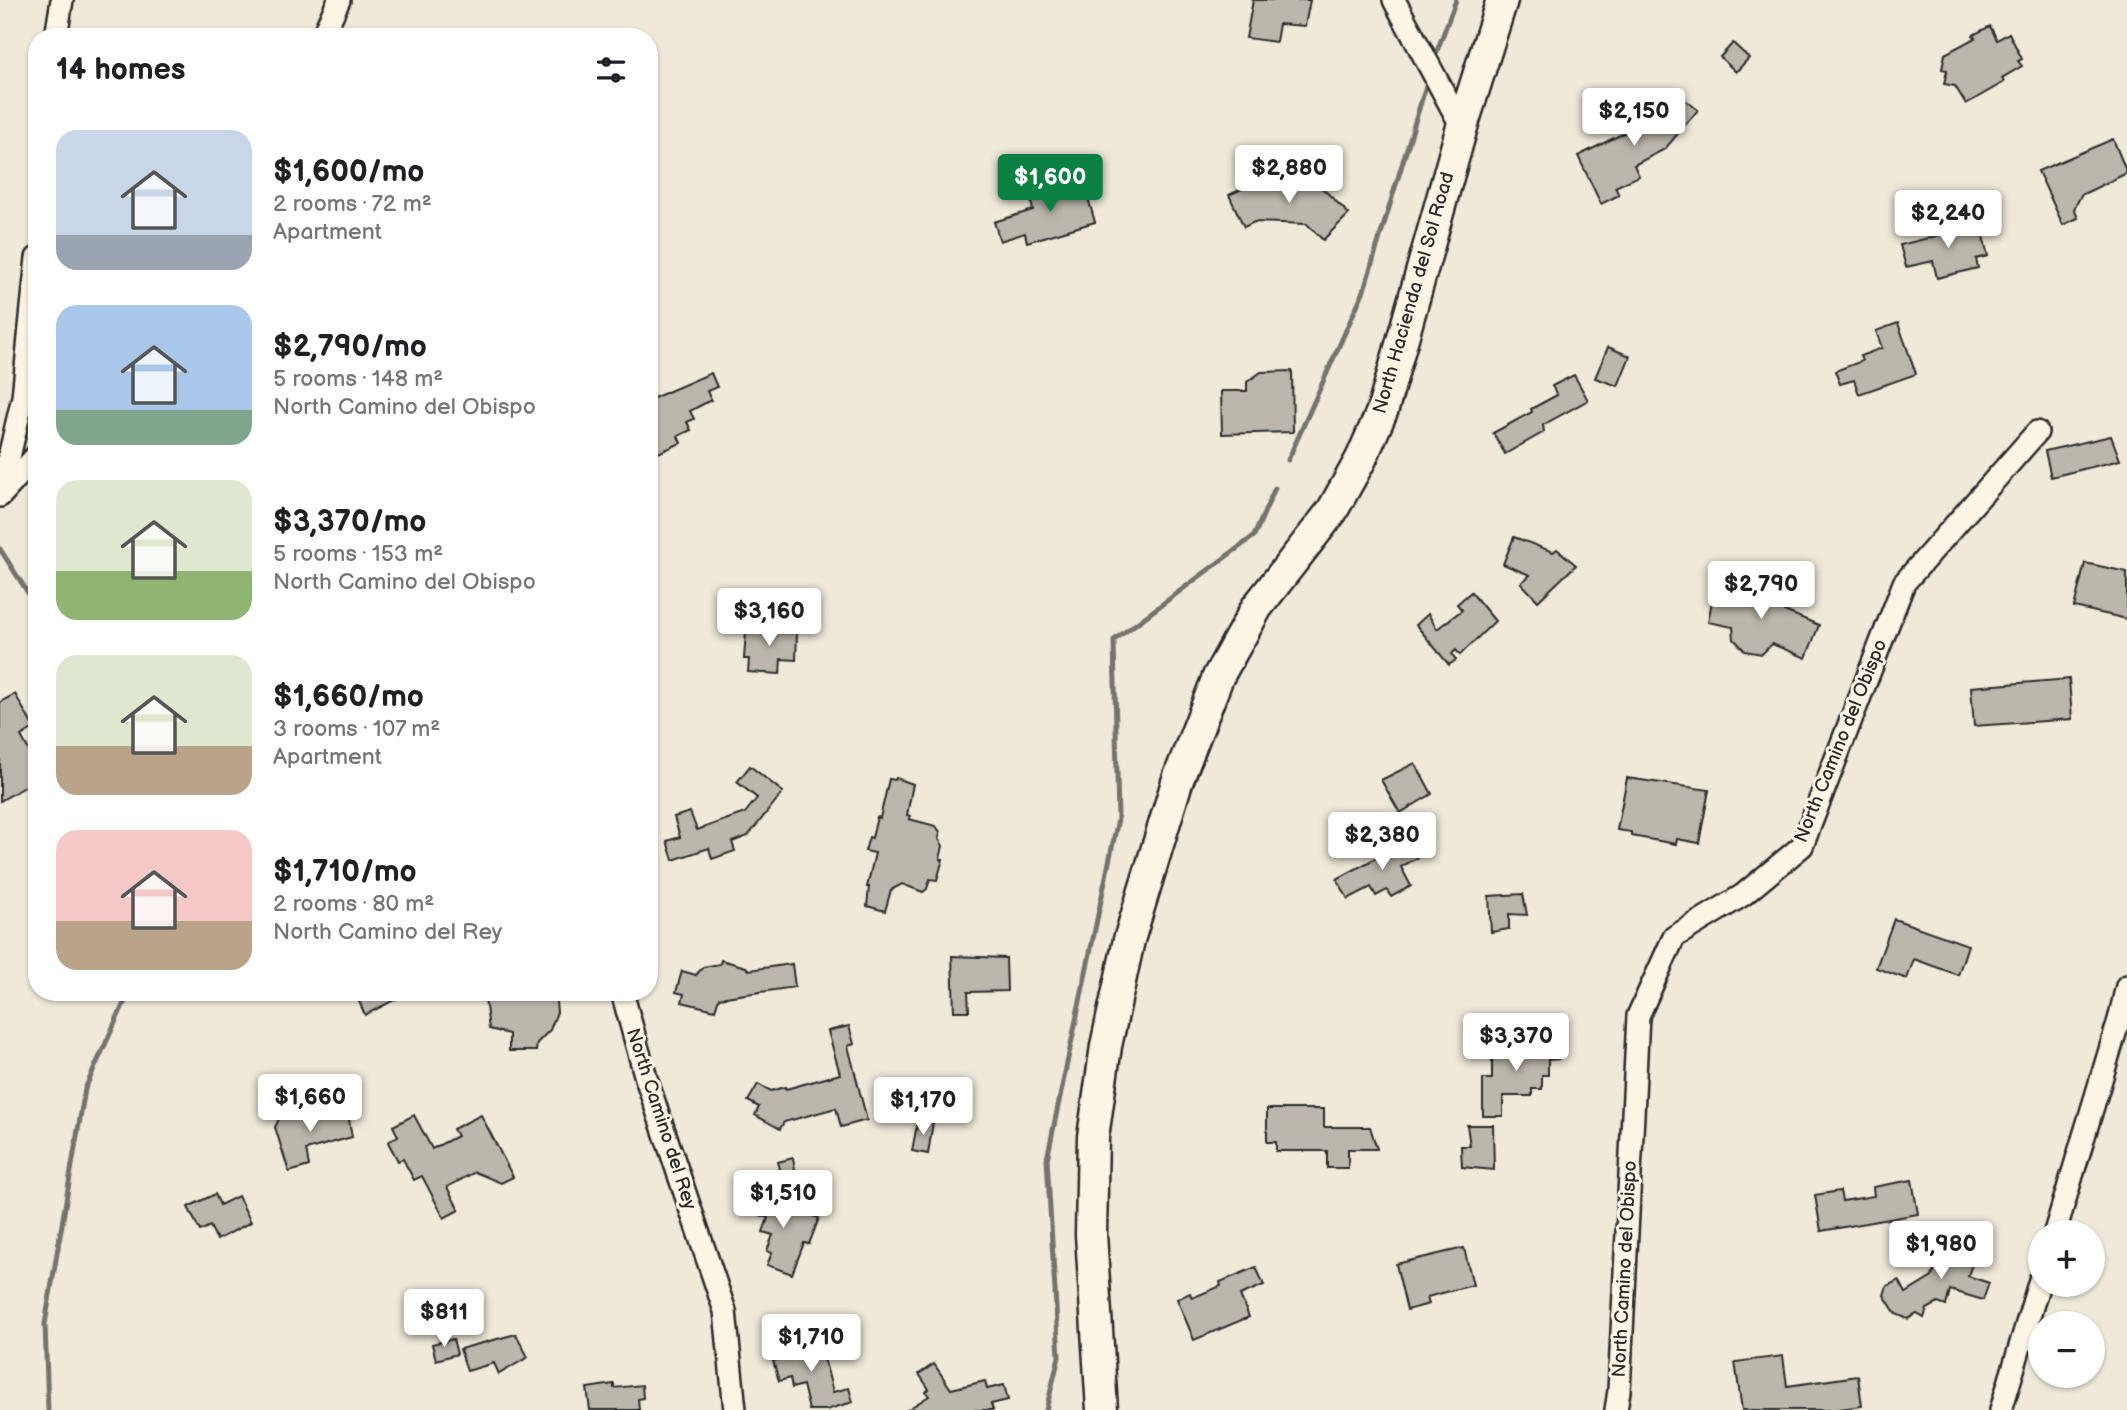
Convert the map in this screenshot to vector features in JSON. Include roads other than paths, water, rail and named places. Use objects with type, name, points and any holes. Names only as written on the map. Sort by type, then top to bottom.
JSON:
[{"type":"street","points":[[57,28],[62,0]]},
{"type":"street","points":[[326,28],[339,0]]},
{"type":"street","points":[[1394,0],[1462,127]]},
{"type":"street","name":"North Hacienda del Sol Road","points":[[1102,1410],[1091,1234],[1093,1137],[1106,1046],[1129,940],[1177,782],[1219,677],[1257,607],[1332,511],[1361,459],[1383,409],[1462,127],[1502,0]]},
{"type":"street","points":[[0,496],[23,397],[28,347]]},
{"type":"street","name":"North Camino del Obispo","points":[[1616,1410],[1638,1016],[1674,937],[1743,895],[1802,846],[1904,583],[2037,432]]},
{"type":"street","points":[[0,496],[28,465]]},
{"type":"street","points":[[2059,1220],[2127,986]]},
{"type":"street","name":"North Camino del Rey","points":[[624,1001],[644,1072],[725,1311],[735,1410]]},
{"type":"street","points":[[2001,1410],[2035,1297]]},
{"type":"waterway","points":[[1434,59],[1456,0]]},
{"type":"waterway","points":[[1288,460],[1364,290],[1428,79]]},
{"type":"waterway","points":[[1046,1410],[1059,1357],[1047,1159],[1118,819],[1114,640],[1254,536],[1275,488]]},
{"type":"waterway","points":[[0,549],[28,593]]},
{"type":"waterway","points":[[48,1410],[45,1324],[85,1089],[125,1001]]}]
